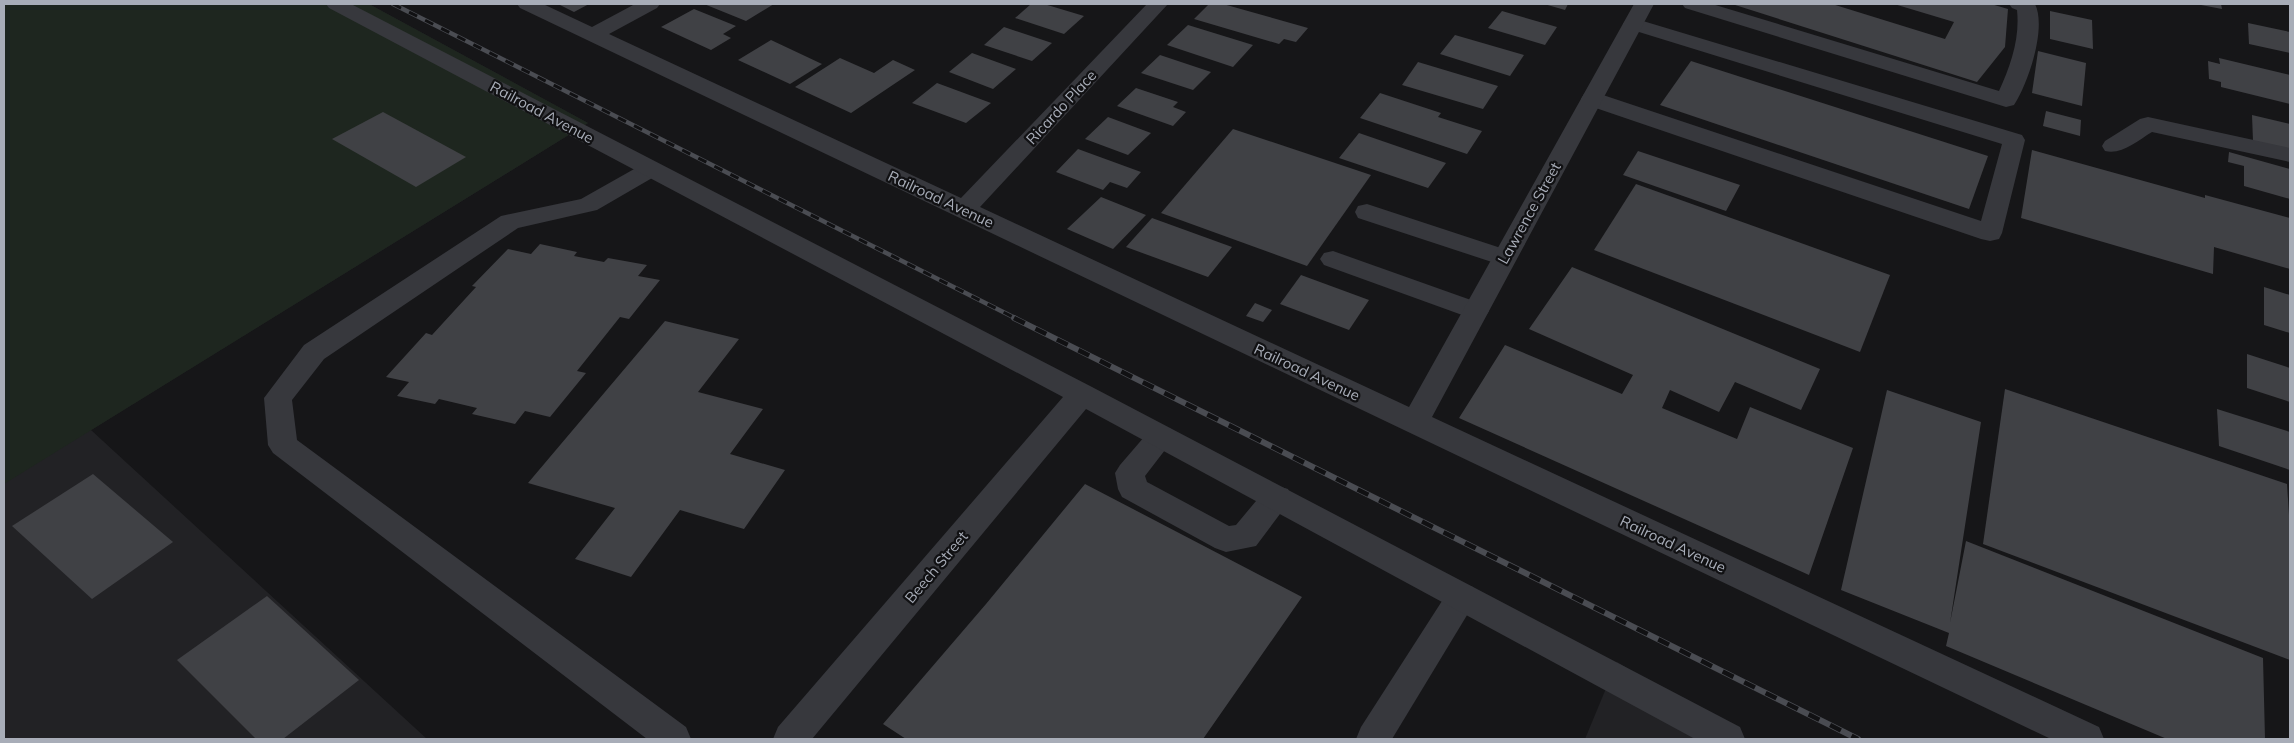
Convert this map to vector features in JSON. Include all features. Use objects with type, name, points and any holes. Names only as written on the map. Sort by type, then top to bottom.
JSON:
[{"type":"street","name":"Railroad Avenue","points":[[336,4],[1082,394],[1728,739]]},
{"type":"street","name":"Railroad Avenue","points":[[527,4],[2087,739]]},
{"type":"street","points":[[592,35],[650,4]]},
{"type":"street","name":"Ricardo Place","points":[[963,210],[1158,4]]},
{"type":"street","points":[[1692,4],[2006,100],[2020,72],[2029,22],[2027,6],[2019,4]]},
{"type":"street","points":[[1592,99],[1990,233],[2014,140],[1639,14]]},
{"type":"street","name":"Lawrence Street","points":[[1415,422],[1639,14]]},
{"type":"street","points":[[2113,146],[2148,124],[2290,155]]},
{"type":"street","points":[[651,169],[588,205],[510,222],[314,352],[278,398],[283,445],[674,739]]},
{"type":"street","points":[[1368,212],[1504,258]]},
{"type":"street","points":[[1333,258],[1476,310]]},
{"type":"street","name":"Beech Street","points":[[790,739],[1082,394]]},
{"type":"street","points":[[1162,437],[1130,474],[1133,489],[1226,539],[1245,537],[1276,498]]},
{"type":"street","points":[[1373,739],[1462,597]]},
{"type":"shaded area","points":[[4,4],[369,4],[588,123],[4,484]]},
{"type":"shaded area","points":[[45,4],[369,4],[588,123],[91,430],[427,739],[4,739],[4,16]]},
{"type":"shaded area","points":[[1617,662],[1744,739],[1585,739]]},
{"type":"building","points":[[558,4],[589,4],[574,12]]},
{"type":"building","points":[[704,4],[774,4],[746,21]]},
{"type":"building","points":[[1031,4],[1044,4],[1084,16],[1064,34],[1015,18]]},
{"type":"building","points":[[1209,4],[1223,4],[1308,28],[1296,42],[1284,39],[1279,44],[1194,19]]},
{"type":"building","points":[[1544,4],[1568,4],[1565,10]]},
{"type":"building","points":[[1732,4],[1832,4],[1945,39],[1954,22],[1894,4],[1991,4],[2008,9],[2005,47],[1977,82]]},
{"type":"building","points":[[2221,4],[2222,9],[2201,5]]},
{"type":"building","points":[[694,9],[736,26],[723,34],[731,38],[711,50],[661,27]]},
{"type":"building","points":[[1502,11],[1557,27],[1545,45],[1488,28]]},
{"type":"building","points":[[2050,11],[2092,20],[2093,49],[2050,39]]},
{"type":"building","points":[[2248,23],[2290,32],[2290,53],[2249,44]]},
{"type":"building","points":[[1188,25],[1253,45],[1233,67],[1167,45]]},
{"type":"building","points":[[1004,27],[1052,43],[1032,61],[984,45]]},
{"type":"building","points":[[1455,35],[1524,55],[1510,76],[1440,54]]},
{"type":"building","points":[[771,40],[822,64],[790,84],[738,60]]},
{"type":"building","points":[[2038,51],[2086,63],[2082,106],[2032,93]]},
{"type":"building","points":[[972,53],[1016,69],[993,89],[949,72]]},
{"type":"building","points":[[1160,55],[1211,72],[1193,90],[1141,73]]},
{"type":"building","points":[[840,58],[874,73],[893,60],[915,70],[851,113],[795,87]]},
{"type":"building","points":[[2219,58],[2290,75],[2290,104],[2221,87],[2221,82],[2209,79],[2208,61],[2220,64]]},
{"type":"building","points":[[1691,61],[1988,156],[1969,209],[1660,105]]},
{"type":"building","points":[[1418,62],[1498,86],[1483,109],[1402,85]]},
{"type":"building","points":[[937,83],[991,103],[966,123],[912,103]]},
{"type":"building","points":[[1136,88],[1178,102],[1173,107],[1186,112],[1173,126],[1117,106]]},
{"type":"building","points":[[1380,93],[1441,113],[1438,117],[1482,131],[1467,154],[1360,118]]},
{"type":"building","points":[[2046,111],[2081,120],[2080,136],[2043,126]]},
{"type":"building","points":[[383,112],[466,157],[416,187],[332,139]]},
{"type":"building","points":[[2252,115],[2290,124],[2290,151],[2253,141]]},
{"type":"building","points":[[1108,117],[1151,133],[1128,155],[1085,139]]},
{"type":"building","points":[[1233,129],[1371,175],[1307,266],[1161,213]]},
{"type":"building","points":[[1359,133],[1446,163],[1428,188],[1339,158]]},
{"type":"building","points":[[1078,149],[1141,172],[1127,188],[1110,182],[1103,190],[1056,172]]},
{"type":"building","points":[[2032,150],[2205,198],[2205,195],[2290,218],[2290,269],[2214,247],[2213,274],[2021,218]]},
{"type":"building","points":[[1638,151],[1740,185],[1726,211],[1623,175]]},
{"type":"building","points":[[2229,152],[2290,169],[2290,199],[2244,186],[2244,166],[2228,162]]},
{"type":"building","points":[[1636,184],[1890,275],[1860,352],[1594,250]]},
{"type":"building","points":[[1101,197],[1146,215],[1113,249],[1067,229]]},
{"type":"building","points":[[1152,218],[1232,247],[1208,277],[1126,247]]},
{"type":"building","points":[[540,244],[577,252],[574,256],[604,262],[608,258],[647,265],[638,276],[660,280],[629,319],[620,317],[577,371],[586,373],[550,417],[525,411],[515,424],[472,414],[477,408],[439,399],[435,404],[397,396],[409,382],[386,377],[426,333],[432,335],[476,287],[472,286],[508,249],[531,254]]},
{"type":"building","points":[[1572,267],[1820,369],[1801,410],[1735,382],[1719,412],[1670,390],[1662,408],[1737,439],[1750,407],[1853,448],[1809,575],[1459,418],[1505,345],[1622,394],[1633,375],[1529,329]]},
{"type":"building","points":[[1301,275],[1369,300],[1349,330],[1280,304]]},
{"type":"building","points":[[2264,287],[2290,295],[2290,333],[2264,325]]},
{"type":"building","points":[[1255,303],[1272,310],[1263,322],[1246,316]]},
{"type":"building","points":[[665,321],[739,339],[698,392],[763,409],[730,454],[785,470],[744,529],[680,510],[631,577],[575,559],[615,508],[528,483]]},
{"type":"building","points":[[2247,354],[2290,368],[2290,402],[2247,388]]},
{"type":"building","points":[[2005,389],[2287,484],[2290,530],[2290,660],[1983,544]]},
{"type":"building","points":[[1887,390],[1981,422],[1950,623],[1966,541],[2263,658],[2265,739],[2167,739],[1946,646],[1949,633],[1841,590]]},
{"type":"building","points":[[2217,409],[2290,432],[2290,470],[2219,446]]},
{"type":"building","points":[[93,474],[173,542],[92,599],[12,526]]},
{"type":"building","points":[[1085,484],[1302,597],[1203,739],[906,739],[883,724],[986,604]]},
{"type":"building","points":[[267,596],[359,680],[283,739],[256,739],[177,660]]},
{"type":"railway","points":[[393,4],[1017,319]]},
{"type":"railway","points":[[1014,318],[1858,739]]}]
